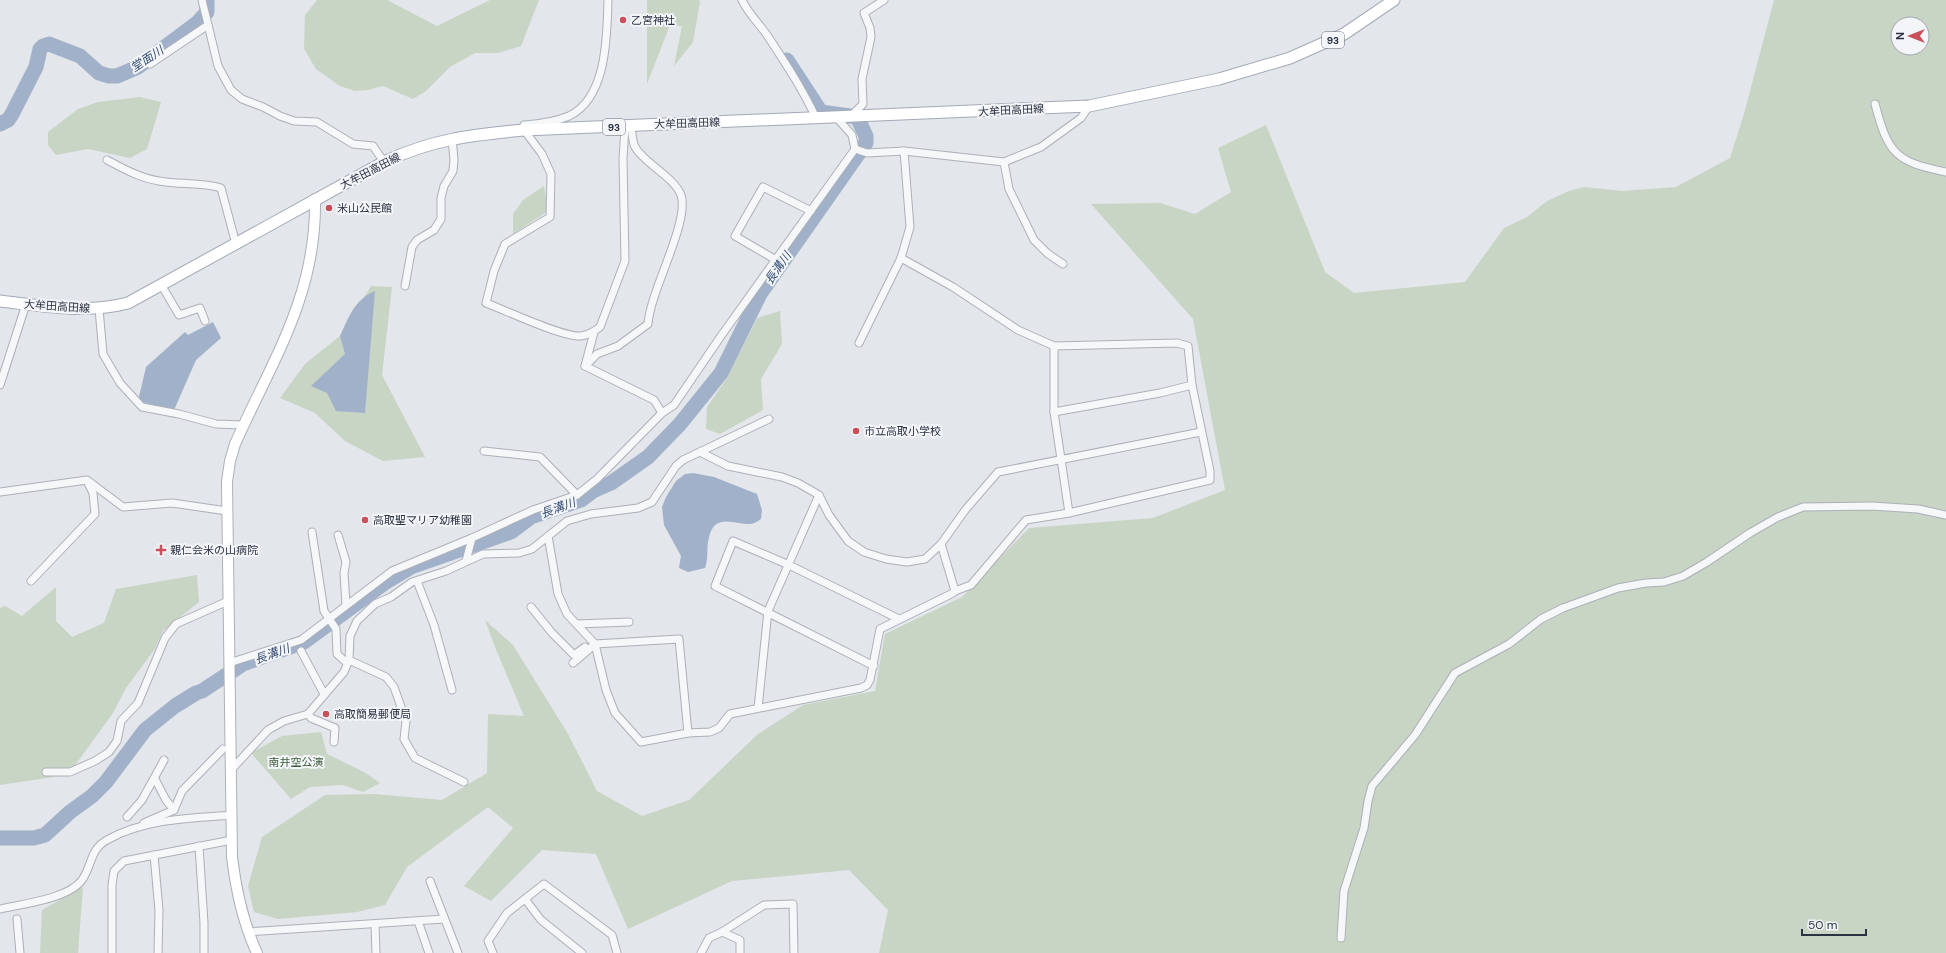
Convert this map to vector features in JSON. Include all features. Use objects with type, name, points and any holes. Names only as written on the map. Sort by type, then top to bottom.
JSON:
[{"type":"main road","name":"大牟田高田線","points":[[0,301],[80,309],[99,309],[128,303],[162,286],[315,199],[384,162],[408,151],[452,138],[524,130],[837,118],[1089,106],[1219,79],[1290,58],[1344,34],[1392,1]]},
{"type":"street","points":[[202,0],[218,66],[231,90],[242,99],[294,121],[317,122],[353,144],[373,146],[384,162]]},
{"type":"street","points":[[608,0],[607,35],[601,73],[585,102],[570,115],[547,123],[524,126],[524,130],[542,154],[551,174],[550,217],[505,244],[494,271],[486,303],[555,330],[580,336],[594,332],[600,327],[625,261],[623,159],[628,126]]},
{"type":"street","points":[[742,0],[749,15],[768,36],[804,92],[816,118]]},
{"type":"street","points":[[849,117],[863,104],[862,79],[871,37],[870,28],[864,13],[884,0]]},
{"type":"street","points":[[150,64],[208,25]]},
{"type":"street","points":[[1875,104],[1883,133],[1893,151],[1903,159],[1920,167],[1946,172]]},
{"type":"street","points":[[855,149],[867,154],[904,151],[1004,162],[1041,147],[1081,118],[1089,106]]},
{"type":"street","points":[[229,663],[301,640],[328,618],[392,571],[472,538],[533,510],[577,495],[597,480],[662,414],[674,405],[721,336],[855,149],[852,135],[837,118]]},
{"type":"street","points":[[586,366],[596,354],[618,346],[648,324],[648,313],[665,262],[672,251],[682,206],[680,194],[671,182],[635,146],[628,126]]},
{"type":"street","points":[[405,286],[412,247],[417,240],[434,230],[441,219],[441,198],[454,165],[452,138]]},
{"type":"street","points":[[859,343],[901,258],[910,227],[904,151]]},
{"type":"street","points":[[107,160],[139,176],[160,182],[206,184],[221,188],[236,244]]},
{"type":"street","points":[[1004,162],[1009,189],[1034,240],[1047,253],[1063,264]]},
{"type":"street","points":[[776,260],[735,236],[763,187],[811,211]]},
{"type":"street","points":[[257,953],[248,932],[234,873],[232,840],[227,511],[230,462],[243,425],[290,330],[301,298],[309,268],[314,233],[315,199]]},
{"type":"street","points":[[548,536],[558,594],[567,614],[594,643],[606,690],[616,714],[642,742],[688,733],[710,732],[719,728],[730,714],[861,688],[867,685],[874,666],[880,629],[955,591],[971,585],[1026,520],[1069,513],[1210,480],[1210,471],[1192,385],[1188,346],[1177,343],[1054,346],[1018,330],[953,287],[901,258]]},
{"type":"street","points":[[162,286],[179,315],[200,308],[205,322]]},
{"type":"street","points":[[0,386],[26,304]]},
{"type":"street","points":[[99,309],[103,354],[120,383],[142,407],[179,414],[216,424],[243,425]]},
{"type":"street","points":[[586,366],[594,332]]},
{"type":"street","points":[[1054,346],[1054,412],[1069,513]]},
{"type":"street","points":[[586,366],[654,400],[662,414]]},
{"type":"street","points":[[1054,412],[1160,393],[1192,385]]},
{"type":"street","points":[[231,770],[268,730],[284,721],[308,714],[344,672],[348,661],[350,636],[362,616],[375,604],[391,597],[417,580],[446,571],[483,554],[526,551],[532,549],[567,521],[591,514],[638,508],[652,502],[676,466],[700,452],[769,419]]},
{"type":"street","points":[[700,452],[728,466],[782,477],[798,483],[819,495],[829,515],[848,541],[864,552],[886,559],[907,562],[925,559],[941,544],[966,509],[998,472],[1201,432]]},
{"type":"street","points":[[484,451],[540,457],[577,495]]},
{"type":"street","points":[[0,492],[87,480],[123,507],[172,503],[227,511]]},
{"type":"street","points":[[31,580],[96,514],[92,493],[87,480]]},
{"type":"street","points":[[758,708],[768,612],[819,495]]},
{"type":"street","points":[[1341,938],[1344,891],[1364,828],[1372,786],[1416,735],[1455,673],[1509,644],[1541,619],[1563,608],[1618,588],[1646,583],[1664,582],[1683,576],[1708,562],[1750,533],[1778,517],[1803,507],[1903,508],[1918,509],[1946,515]]},
{"type":"street","points":[[312,532],[324,611],[336,629],[337,654],[348,661],[386,677],[394,687],[406,721],[404,739],[415,758],[464,782]]},
{"type":"street","points":[[338,535],[346,562],[344,573],[346,605]]},
{"type":"street","points":[[466,561],[472,538]]},
{"type":"street","points":[[874,666],[715,586],[733,541],[789,565],[899,619]]},
{"type":"street","points":[[941,544],[955,591]]},
{"type":"street","points":[[417,580],[434,625],[452,690]]},
{"type":"street","points":[[46,772],[70,772],[95,761],[108,752],[117,741],[121,722],[138,703],[165,638],[176,624],[228,602]]},
{"type":"street","points":[[531,607],[552,633],[574,655],[594,643],[679,639],[688,733]]},
{"type":"street","points":[[577,624],[629,622]]},
{"type":"street","points":[[573,663],[594,643]]},
{"type":"street","points":[[301,651],[324,694]]},
{"type":"street","points":[[308,714],[311,718],[334,728],[334,742]]},
{"type":"street","points":[[0,909],[52,898],[70,890],[82,881],[94,850],[106,840],[174,810],[182,791],[223,749]]},
{"type":"street","points":[[127,817],[142,800],[155,779],[164,760]]},
{"type":"street","points":[[155,779],[166,800],[174,810]]},
{"type":"street","points":[[126,831],[174,819],[232,815]]},
{"type":"street","points":[[112,953],[112,885],[114,871],[124,861],[232,840]]},
{"type":"street","points":[[199,846],[204,923],[204,953]]},
{"type":"street","points":[[154,855],[159,910],[158,953]]},
{"type":"street","points":[[430,881],[458,953]]},
{"type":"street","points":[[493,953],[488,941],[507,913],[544,884],[612,936],[617,953]]},
{"type":"street","points":[[526,898],[541,920],[582,953]]},
{"type":"street","points":[[701,953],[708,938],[722,932],[764,905],[793,904],[794,953]]},
{"type":"street","points":[[17,919],[20,953]]},
{"type":"street","points":[[248,932],[375,925],[444,919]]},
{"type":"street","points":[[418,921],[429,953]]},
{"type":"street","points":[[375,925],[376,953]]},
{"type":"street","points":[[722,932],[740,940],[740,953]]},
{"type":"green space","points":[[317,0],[387,0],[437,26],[490,0],[539,0],[521,46],[498,53],[475,53],[450,67],[426,91],[413,99],[383,86],[368,90],[355,91],[340,86],[316,69],[304,49],[305,15]]},
{"type":"green space","points":[[647,0],[699,0],[700,2],[693,42],[674,66],[682,26],[670,25],[647,84]]},
{"type":"green space","points":[[1774,0],[1946,0],[1946,953],[879,953],[888,910],[849,870],[732,881],[628,929],[596,854],[542,850],[491,901],[464,886],[513,828],[488,807],[407,867],[385,905],[357,912],[278,919],[254,912],[248,886],[262,837],[325,795],[374,794],[442,800],[487,773],[488,714],[524,716],[485,620],[513,645],[568,734],[597,791],[642,816],[689,800],[758,734],[803,705],[875,691],[885,634],[962,597],[1029,528],[1153,518],[1225,490],[1193,319],[1091,204],[1160,203],[1195,214],[1231,192],[1218,148],[1266,125],[1325,272],[1354,293],[1465,282],[1504,228],[1527,217],[1547,201],[1569,191],[1584,187],[1622,191],[1676,187],[1730,158],[1744,114]]},
{"type":"green space","points":[[140,97],[161,102],[147,149],[130,158],[88,149],[56,155],[48,145],[48,132],[78,109],[98,102]]},
{"type":"green space","points":[[544,186],[548,211],[513,234],[513,214],[523,200]]},
{"type":"green space","points":[[371,286],[392,287],[382,375],[425,457],[383,461],[345,441],[315,413],[280,398],[305,364],[340,336]]},
{"type":"green space","points":[[780,311],[782,344],[761,379],[763,410],[720,434],[706,429],[707,407],[725,381],[757,318]]},
{"type":"green space","points":[[197,575],[199,602],[163,631],[154,650],[126,688],[113,713],[73,768],[53,777],[0,785],[0,608],[5,606],[22,616],[56,587],[56,621],[72,637],[104,623],[116,589]]},
{"type":"green space","name":"南井空公演","points":[[321,732],[327,754],[364,772],[380,783],[363,792],[343,785],[310,787],[291,799],[251,753],[282,736]]},
{"type":"green space","points":[[83,887],[78,953],[40,953],[42,910]]},
{"type":"water","points":[[375,291],[365,413],[336,411],[327,393],[311,386],[345,354],[340,336],[346,322],[357,304]]},
{"type":"water","points":[[213,322],[221,338],[196,360],[174,410],[138,401],[146,367],[185,332],[188,335]]},
{"type":"water","points":[[693,473],[714,477],[757,494],[762,510],[761,519],[753,524],[720,522],[716,525],[709,537],[705,568],[688,572],[679,568],[681,556],[664,525],[662,507],[666,497],[676,481],[685,474]]},
{"type":"waterway","name":"堂面川","points":[[0,124],[8,120],[12,114],[36,67],[40,49],[43,46],[49,44],[80,56],[99,73],[109,76],[117,76],[138,67],[197,23],[207,12],[207,0]]},
{"type":"waterway","name":"長溝川","points":[[0,838],[34,838],[45,835],[70,812],[92,796],[106,782],[145,730],[175,706],[202,691],[243,664],[304,642],[386,582],[411,567],[511,532],[531,517],[581,500],[593,491],[611,483],[648,457],[680,424],[721,373],[760,294],[866,143],[866,136],[857,117],[821,112],[787,60]]},
{"type":"place","name":"乙宮神社","points":[[623,20]]},
{"type":"place","name":"米山公民館","points":[[329,208]]},
{"type":"place","name":"市立高取小学校","points":[[856,431]]},
{"type":"place","name":"高取聖マリア幼稚園","points":[[365,520]]},
{"type":"place","name":"親仁会米の山病院","points":[[161,550]]},
{"type":"place","name":"高取簡易郵便局","points":[[326,714]]}]
